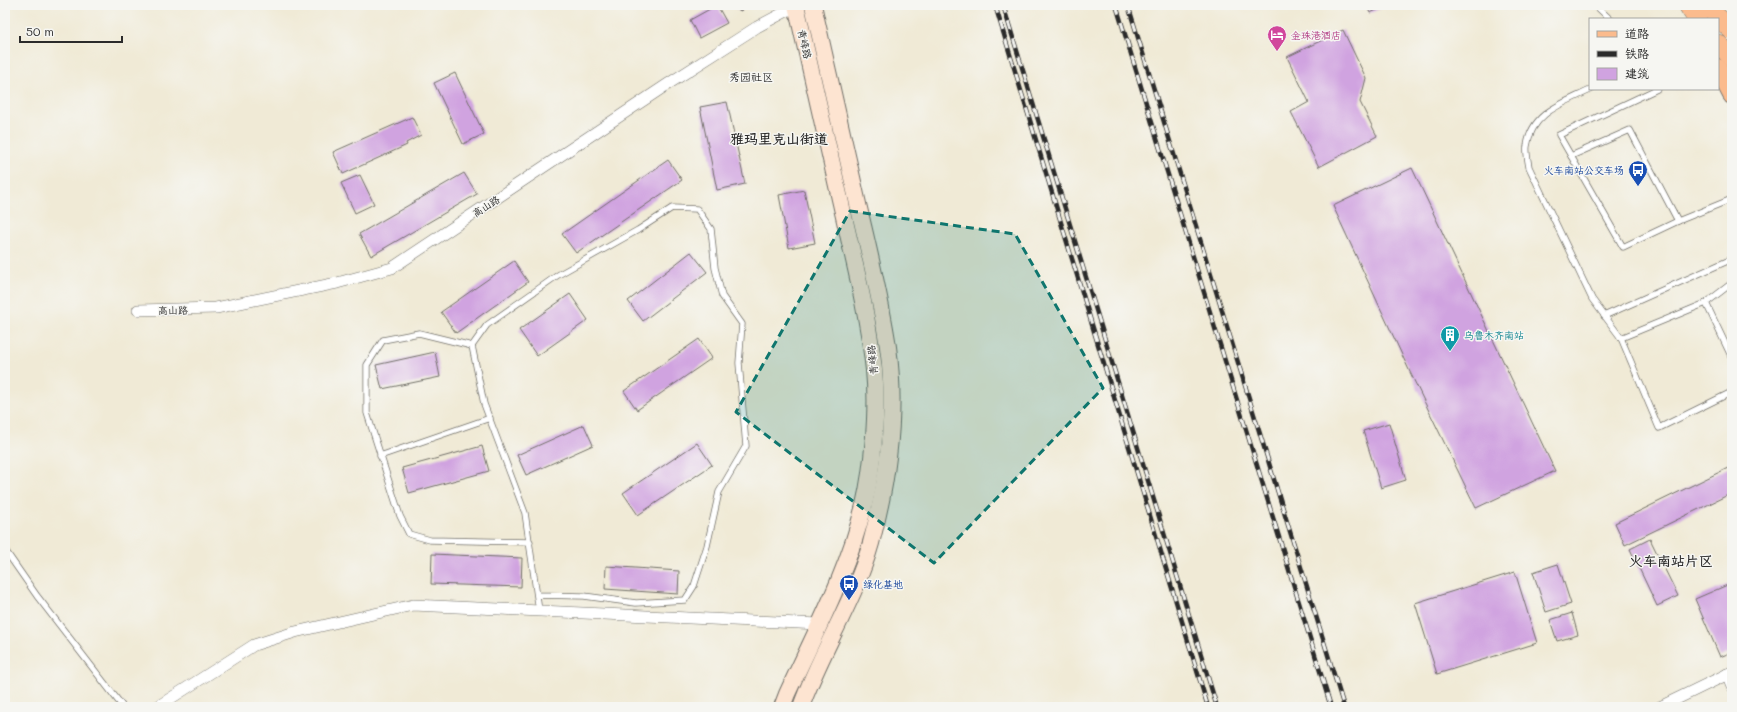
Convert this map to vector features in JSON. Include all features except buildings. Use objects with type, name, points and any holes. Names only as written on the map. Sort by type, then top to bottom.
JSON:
[{"type":"highway","points":[[1688,5],[1696,18]]},
{"type":"highway","points":[[1709,5],[1718,18]]},
{"type":"highway","points":[[1719,19],[1732,30]]},
{"type":"highway","points":[[1719,45],[1732,57]]},
{"type":"main road","name":"青峰路","points":[[782,707],[841,575],[854,540],[864,504],[872,456],[874,416],[874,372],[860,288],[797,5]]},
{"type":"main road","name":"青峰路","points":[[801,707],[807,690],[849,601],[870,545],[882,493],[888,457],[891,412],[888,349],[876,281],[813,5]]},
{"type":"main road","points":[[1688,5],[1694,18]]},
{"type":"main road","points":[[1719,70],[1732,95]]},
{"type":"street","name":"高山路","points":[[138,310],[216,308],[337,283],[392,268],[668,84],[757,27],[797,5]]},
{"type":"street","points":[[157,707],[254,645],[295,632],[412,605],[819,624]]},
{"type":"street","points":[[1660,707],[1730,673],[1732,686]]},
{"type":"lane","points":[[1595,5],[1609,18]]},
{"type":"lane","points":[[1701,18],[1718,5]]},
{"type":"lane","points":[[1590,90],[1546,112],[1532,127],[1526,147],[1529,168],[1592,299],[1622,338],[1659,428],[1732,392]]},
{"type":"lane","points":[[1655,90],[1559,135],[1623,247],[1678,221],[1732,199]]},
{"type":"lane","points":[[1571,156],[1630,130],[1678,221]]},
{"type":"lane","points":[[538,595],[584,596],[636,603],[685,600],[694,586],[707,546],[719,492],[746,446],[739,363],[742,324],[722,296],[715,268],[711,229],[697,209],[672,208],[638,230],[558,275],[487,325],[472,346],[484,404],[526,513],[538,595],[539,612]]},
{"type":"lane","points":[[1604,316],[1732,259]]},
{"type":"lane","points":[[1622,338],[1706,303],[1732,283]]},
{"type":"lane","points":[[1706,303],[1732,358]]},
{"type":"lane","points":[[472,346],[419,333],[383,340],[367,365],[367,413],[400,516],[408,534],[430,540],[530,542]]},
{"type":"lane","points":[[380,456],[490,418]]},
{"type":"lane","points":[[5,550],[37,596],[123,707]]},
{"type":"highlighted area","points":[[850,211],[1015,234],[1103,388],[934,563],[736,412]]},
{"type":"railway","points":[[995,5],[1208,707]]},
{"type":"railway","points":[[1003,5],[1217,707]]},
{"type":"railway","points":[[1116,5],[1331,707]]},
{"type":"railway","points":[[1128,5],[1344,707]]},
{"type":"place","name":"金珠港酒店","points":[[1277,52]]},
{"type":"place","name":"火车南站公交车场","points":[[1638,187]]},
{"type":"place","name":"乌鲁木齐南站","points":[[1450,352]]},
{"type":"place","name":"绿化基地","points":[[849,601]]},
{"type":"district","name":"秀园社区","points":[[751,76]]},
{"type":"district","name":"雅玛里克山街道","points":[[779,138]]},
{"type":"district","name":"火车南站片区","points":[[1671,560]]}]
